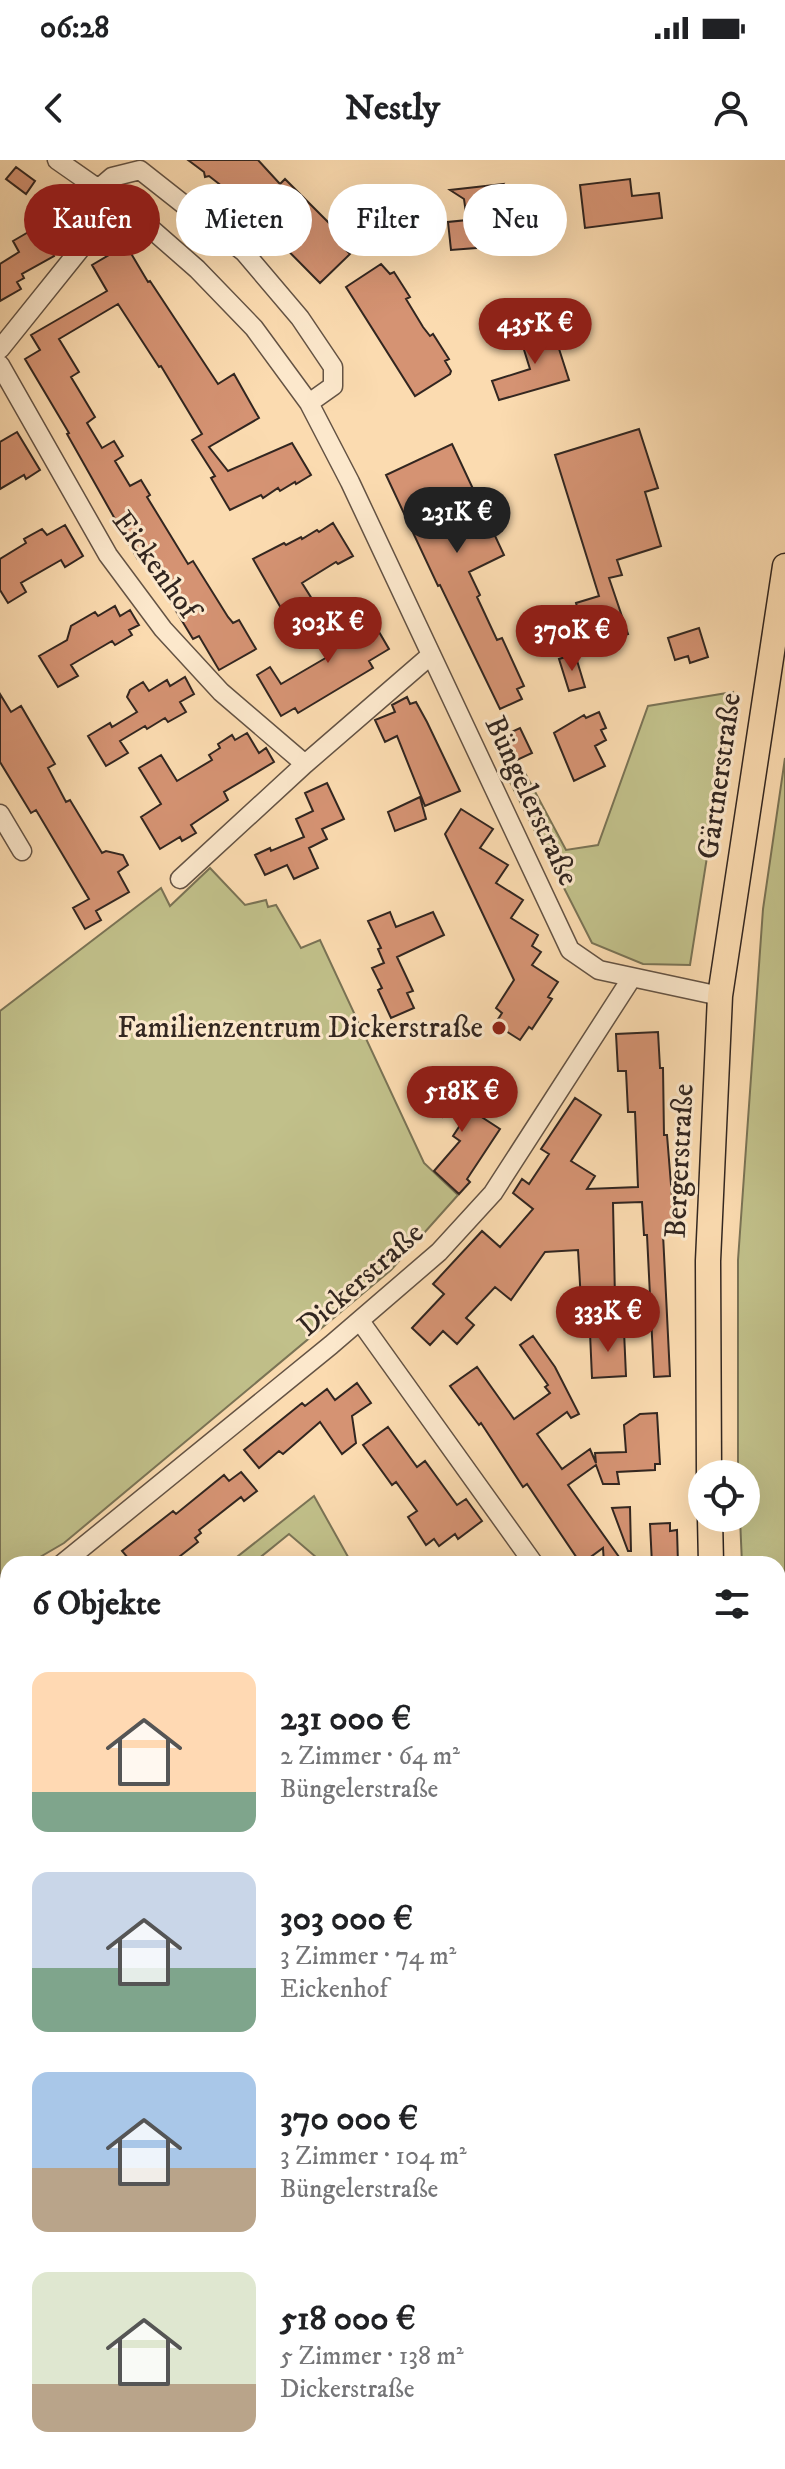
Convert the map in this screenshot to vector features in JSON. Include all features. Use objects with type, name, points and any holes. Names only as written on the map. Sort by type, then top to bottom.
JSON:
[{"type":"main road","name":"Gärtnerstraße","points":[[720,996],[785,566]]},
{"type":"main road","name":"Bergerstraße","points":[[709,1460],[708,1261],[720,996]]},
{"type":"main road","points":[[710,1532],[711,1556]]},
{"type":"street","name":"Büngelerstraße","points":[[57,160],[91,184]]},
{"type":"street","points":[[104,184],[112,177],[140,170],[158,184]]},
{"type":"street","points":[[160,186],[244,252],[300,318],[333,367],[333,386],[309,403]]},
{"type":"street","name":"Büngelerstraße","points":[[160,238],[197,269],[254,328],[309,403],[350,482],[570,950],[599,970],[720,996]]},
{"type":"street","points":[[0,349],[75,256]]},
{"type":"street","name":"Eickenhof","points":[[0,365],[108,555],[163,629],[221,692],[305,764]]},
{"type":"street","points":[[180,879],[305,764],[431,655]]},
{"type":"street","points":[[0,814],[22,851]]},
{"type":"street","name":"Dickerstraße","points":[[72,1556],[360,1321],[439,1252],[493,1193],[631,979]]},
{"type":"street","points":[[360,1321],[528,1556]]},
{"type":"shaded area","points":[[733,692],[690,965],[643,964],[592,943],[508,778],[524,771],[566,850],[598,845],[648,706]]},
{"type":"shaded area","points":[[785,758],[785,1556],[742,1556],[741,1532],[760,1532],[760,1460],[738,1460],[738,1260],[763,909]]},
{"type":"shaded area","points":[[210,868],[245,905],[266,900],[268,907],[276,905],[301,948],[320,940],[424,1163],[458,1195],[391,1270],[64,1543],[42,1556],[0,1556],[0,1011],[161,888],[170,906]]},
{"type":"shaded area","points":[[314,1496],[348,1556],[315,1556],[289,1534],[262,1556],[238,1556]]},
{"type":"building","points":[[188,160],[258,160],[280,184],[219,184],[209,176],[205,177],[204,172]]},
{"type":"building","points":[[16,167],[35,181],[24,184],[24,192],[6,179]]},
{"type":"building","points":[[630,179],[632,196],[659,193],[662,218],[585,228],[580,185]]},
{"type":"building","points":[[463,189],[463,198],[450,190]]},
{"type":"building","points":[[312,206],[328,222],[328,256],[348,256],[320,283],[293,256],[312,256]]},
{"type":"building","points":[[463,220],[463,249],[451,250],[448,222]]},
{"type":"building","points":[[24,235],[24,256],[54,256],[22,274],[24,278],[17,282],[21,289],[0,301],[0,264],[19,252],[13,241]]},
{"type":"building","points":[[107,256],[133,256],[218,384],[234,374],[259,418],[209,447],[228,471],[292,443],[311,475],[230,510],[211,478],[215,476],[192,440],[202,434],[161,366],[118,304],[59,339],[79,372],[71,377],[95,417],[87,423],[102,448],[114,441],[123,456],[115,461],[130,486],[141,480],[150,495],[147,497],[188,564],[193,561],[228,617],[233,623],[239,620],[256,649],[219,670],[199,636],[193,639],[142,555],[137,558],[25,359],[40,350],[31,335],[107,291],[92,265]]},
{"type":"building","points":[[381,264],[390,274],[394,272],[410,297],[406,299],[423,327],[430,336],[433,334],[449,359],[445,361],[450,374],[415,396],[346,287]]},
{"type":"building","points":[[552,327],[569,380],[499,400],[492,381],[530,369],[520,337]]},
{"type":"building","points":[[639,429],[658,488],[645,492],[661,546],[617,560],[622,575],[609,578],[628,634],[588,645],[576,603],[599,596],[555,455]]},
{"type":"building","points":[[17,432],[40,470],[0,489],[0,442]]},
{"type":"building","points":[[452,444],[504,555],[469,572],[497,640],[502,638],[524,686],[517,689],[522,699],[500,709],[386,475]]},
{"type":"building","points":[[333,523],[353,556],[338,564],[336,562],[302,583],[312,599],[285,615],[253,559],[284,543],[302,539],[317,530],[319,532]]},
{"type":"building","points":[[65,525],[83,556],[65,567],[61,560],[21,583],[26,592],[8,603],[0,590],[0,559],[42,529],[47,535]]},
{"type":"building","points":[[330,599],[351,633],[372,620],[389,649],[369,661],[373,668],[298,713],[295,708],[281,716],[257,675],[270,667],[281,684],[329,656],[324,648],[338,640],[317,606]]},
{"type":"building","points":[[115,606],[120,616],[130,610],[139,625],[129,630],[132,635],[115,645],[112,641],[71,665],[78,676],[58,687],[39,656],[67,640],[71,626],[95,612],[98,616]]},
{"type":"building","points":[[699,628],[708,657],[690,663],[688,656],[675,660],[668,638]]},
{"type":"building","points":[[575,654],[585,687],[569,691],[559,659]]},
{"type":"building","points":[[185,677],[194,694],[180,702],[186,712],[168,722],[165,718],[147,729],[145,726],[120,741],[128,753],[106,766],[88,736],[110,723],[112,727],[137,712],[127,697],[130,690],[143,682],[149,691],[167,680],[170,686]]},
{"type":"building","points":[[0,694],[11,712],[21,706],[55,764],[48,768],[66,802],[70,800],[102,853],[123,855],[128,865],[118,872],[129,892],[96,911],[101,920],[85,929],[73,908],[89,899],[36,810],[31,813],[0,762]]},
{"type":"building","points":[[407,697],[410,704],[416,702],[460,791],[425,806],[397,736],[385,742],[375,720],[395,712],[392,705]]},
{"type":"building","points":[[599,712],[606,728],[601,730],[606,740],[595,746],[605,766],[574,781],[554,733],[584,715],[586,718]]},
{"type":"building","points":[[520,728],[532,753],[517,760],[505,735]]},
{"type":"building","points":[[247,733],[259,753],[266,748],[274,762],[224,792],[228,800],[191,825],[196,833],[182,841],[180,837],[160,849],[141,817],[161,804],[139,768],[161,755],[177,781],[212,760],[209,755],[220,748],[218,744],[232,735],[235,740]]},
{"type":"building","points":[[327,783],[344,819],[322,829],[327,839],[309,848],[318,868],[294,879],[287,865],[265,875],[255,855],[304,837],[296,819],[313,811],[305,793]]},
{"type":"building","points":[[420,797],[426,819],[395,831],[388,812]]},
{"type":"building","points":[[461,809],[493,829],[480,848],[508,865],[496,883],[523,900],[511,918],[538,935],[532,946],[541,952],[532,965],[558,982],[548,997],[552,999],[532,1029],[529,1027],[520,1040],[495,1024],[502,1013],[496,1008],[514,980],[445,834]]},
{"type":"building","points":[[390,912],[396,927],[433,912],[444,935],[397,957],[413,991],[407,993],[414,1008],[391,1018],[372,968],[384,963],[378,949],[381,948],[368,921]]},
{"type":"building","points":[[658,1032],[660,1068],[663,1068],[664,1135],[667,1135],[675,1234],[663,1234],[670,1376],[654,1377],[647,1235],[644,1235],[642,1202],[613,1203],[615,1299],[581,1301],[578,1250],[545,1252],[511,1300],[495,1287],[466,1318],[474,1325],[457,1344],[443,1331],[430,1345],[412,1328],[444,1294],[433,1284],[482,1231],[500,1247],[533,1209],[513,1193],[522,1179],[529,1184],[549,1154],[541,1149],[575,1098],[601,1115],[571,1161],[595,1176],[587,1189],[638,1187],[635,1112],[628,1112],[626,1071],[618,1071],[616,1034]]},
{"type":"building","points":[[460,1073],[471,1110],[500,1129],[467,1179],[470,1182],[459,1194],[434,1171],[460,1141],[453,1136],[470,1110],[443,1117],[433,1081]]},
{"type":"building","points":[[624,1331],[626,1376],[592,1378],[590,1333]]},
{"type":"building","points":[[533,1336],[555,1367],[579,1414],[571,1418],[567,1412],[537,1434],[562,1469],[590,1449],[596,1463],[595,1453],[626,1452],[624,1425],[640,1414],[657,1413],[660,1464],[655,1464],[655,1470],[617,1472],[619,1484],[603,1484],[596,1465],[568,1485],[618,1556],[604,1556],[603,1548],[592,1556],[576,1556],[527,1484],[523,1487],[481,1423],[479,1425],[450,1386],[477,1367],[514,1419],[550,1393],[545,1387],[548,1385],[520,1345]]},
{"type":"building","points":[[357,1383],[371,1403],[352,1416],[356,1443],[342,1454],[320,1422],[283,1454],[279,1451],[259,1468],[244,1450],[302,1403],[305,1406],[327,1389],[335,1400]]},
{"type":"building","points":[[388,1427],[417,1467],[425,1461],[457,1505],[466,1499],[482,1521],[458,1539],[455,1534],[439,1546],[434,1539],[426,1545],[408,1517],[417,1511],[396,1482],[392,1485],[363,1445]]},
{"type":"building","points":[[241,1472],[257,1491],[244,1501],[241,1497],[199,1530],[201,1533],[195,1538],[198,1542],[180,1556],[126,1556],[122,1551],[173,1511],[176,1514],[224,1475],[229,1481]]},
{"type":"building","points":[[630,1507],[631,1551],[628,1551],[612,1508]]},
{"type":"building","points":[[670,1523],[670,1531],[677,1530],[678,1556],[652,1556],[650,1524]]},
{"type":"place","name":"Familienzentrum Dickerstraße","points":[[499,1028]]}]
